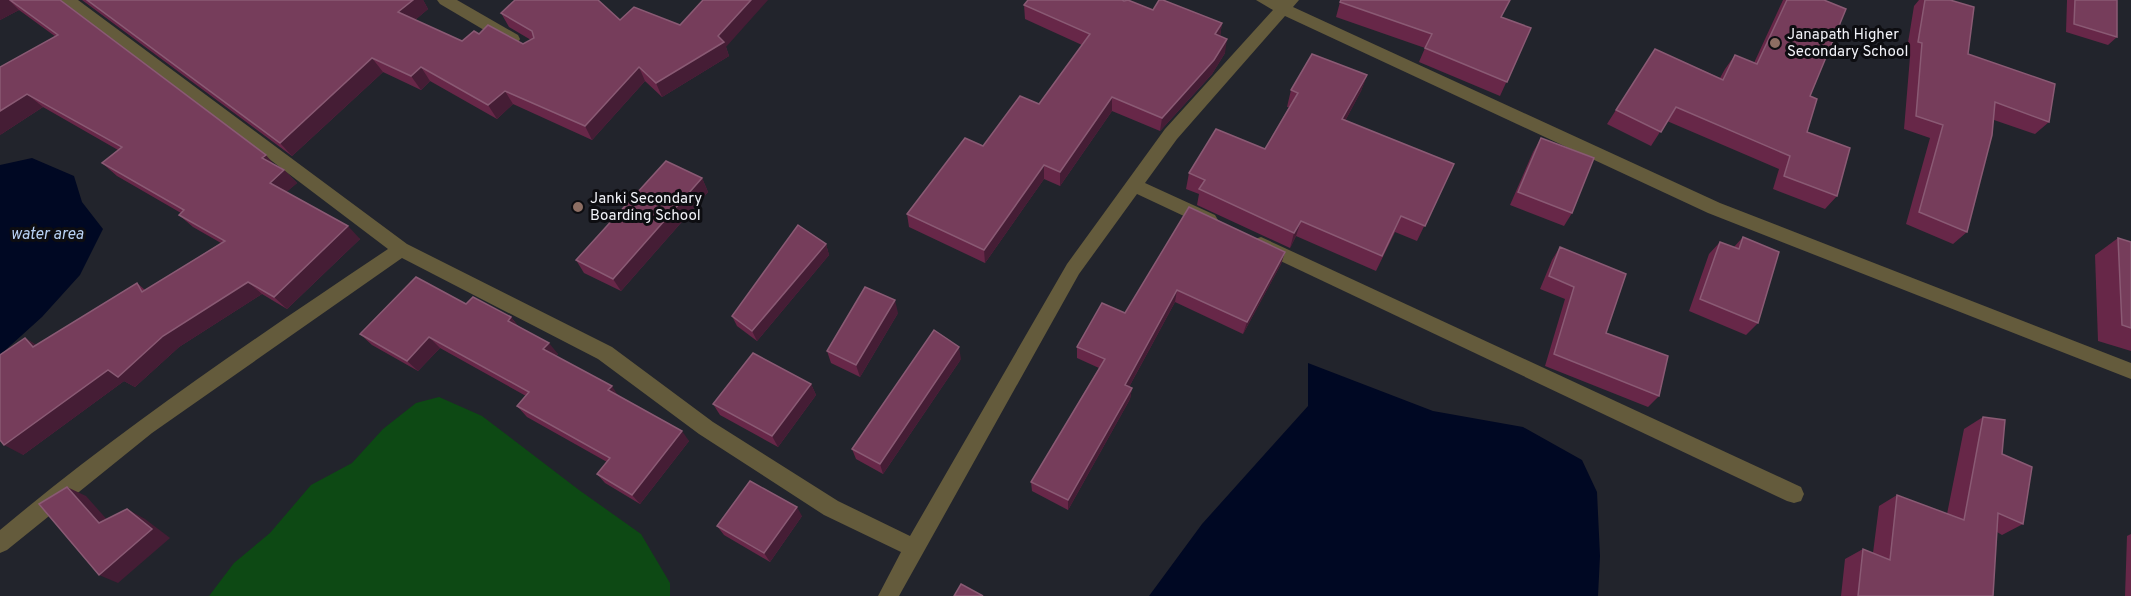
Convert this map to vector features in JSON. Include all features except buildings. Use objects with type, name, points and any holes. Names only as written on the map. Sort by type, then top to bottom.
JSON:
[{"type":"street","points":[[67,0],[401,249],[606,353],[706,428],[831,508],[914,548]]},
{"type":"street","points":[[445,0],[522,45]]},
{"type":"street","points":[[1264,0],[1287,4],[1714,208],[2131,371]]},
{"type":"street","points":[[888,596],[1073,269],[1171,134],[1287,4]]},
{"type":"street","points":[[1134,184],[1221,225]]},
{"type":"street","points":[[1243,235],[1794,494]]},
{"type":"street","points":[[0,543],[64,487],[214,376],[401,249]]},
{"type":"green space","points":[[439,397],[482,416],[641,534],[670,583],[670,596],[209,596],[234,563],[270,533],[311,485],[352,463],[383,429],[416,403]]},
{"type":"water","name":"water area","points":[[32,158],[74,176],[82,202],[103,229],[80,275],[42,317],[0,355],[0,165]]},
{"type":"water","points":[[1308,363],[1433,411],[1523,427],[1582,460],[1597,492],[1600,556],[1598,596],[1149,596],[1202,524],[1308,406]]},
{"type":"place","name":"Janapath Higher Secondary School","points":[[1775,43]]},
{"type":"place","name":"Janki Secondary Boarding School","points":[[578,207]]}]
